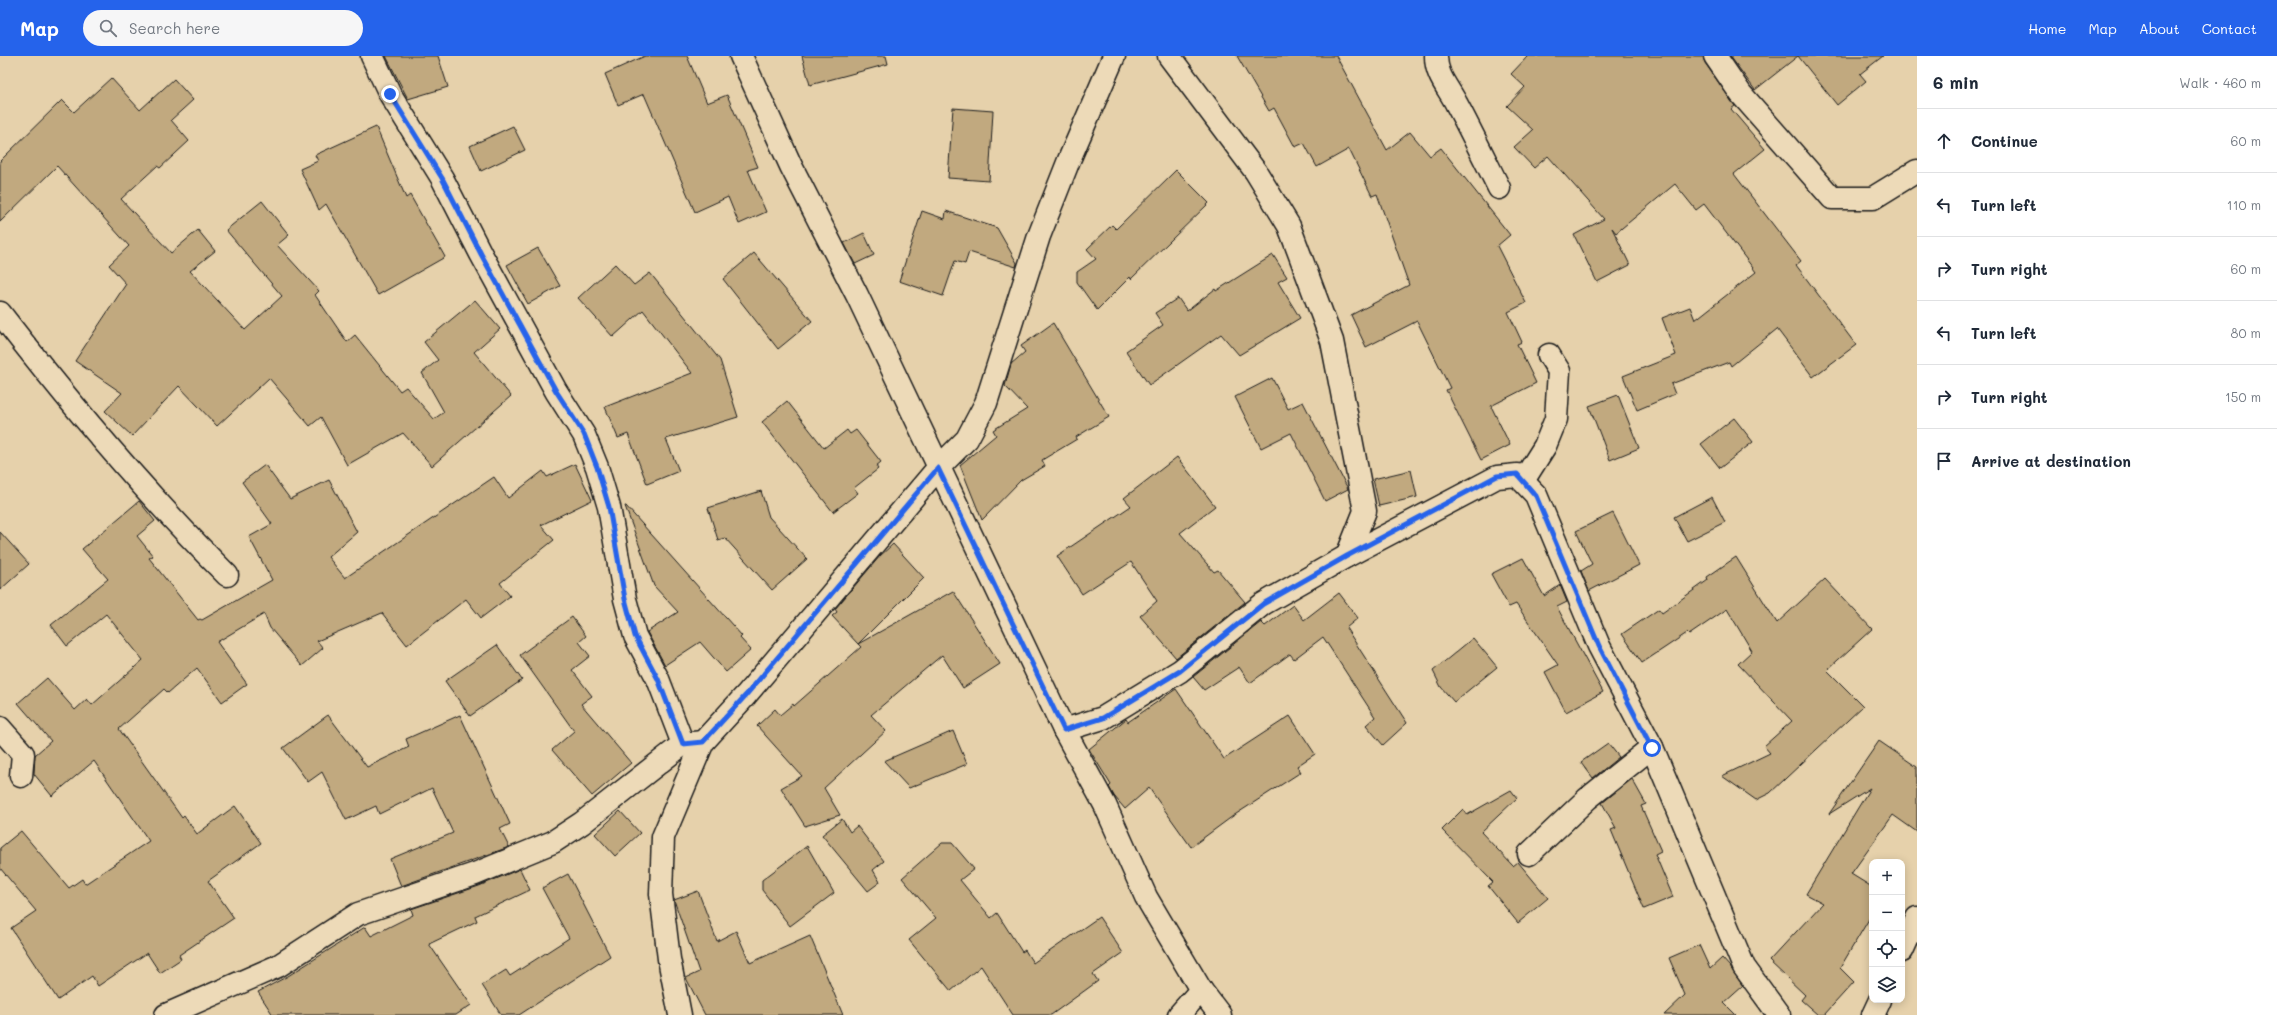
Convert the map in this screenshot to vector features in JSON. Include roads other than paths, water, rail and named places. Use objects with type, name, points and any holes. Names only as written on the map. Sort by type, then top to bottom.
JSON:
[{"type":"street","points":[[372,56],[390,94],[442,178],[481,254],[556,391],[584,434],[597,467],[609,507],[625,599],[635,636],[693,743],[663,837],[661,894],[669,959],[680,1015]]},
{"type":"street","points":[[741,56],[791,166],[857,295],[1064,730],[1105,805],[1146,897],[1201,990],[1220,1015]]},
{"type":"street","points":[[166,1015],[278,966],[358,914],[475,874],[553,842],[582,823],[693,743],[746,695],[938,468],[968,439],[986,403],[1039,236],[1114,56]]},
{"type":"street","points":[[1169,56],[1256,172],[1289,226],[1332,341],[1366,511],[1347,556]]},
{"type":"street","points":[[1436,56],[1436,65],[1443,83],[1454,97],[1499,188]]},
{"type":"street","points":[[1715,56],[1741,94],[1832,198],[1872,198],[1917,170]]},
{"type":"street","points":[[0,313],[74,408],[184,532],[227,575]]},
{"type":"street","points":[[1524,481],[1545,446],[1556,419],[1559,371],[1549,355]]},
{"type":"street","points":[[1064,730],[1103,718],[1180,671],[1263,604],[1347,556],[1497,476],[1517,474],[1536,496],[1599,646],[1652,748],[1744,967],[1779,1015]]},
{"type":"street","points":[[0,728],[23,754],[21,776]]},
{"type":"street","points":[[1530,854],[1587,799],[1652,748]]},
{"type":"street","points":[[1905,944],[1917,918]]},
{"type":"street","points":[[1179,1015],[1201,990]]},
{"type":"street","points":[[1873,1015],[1879,1003]]}]
